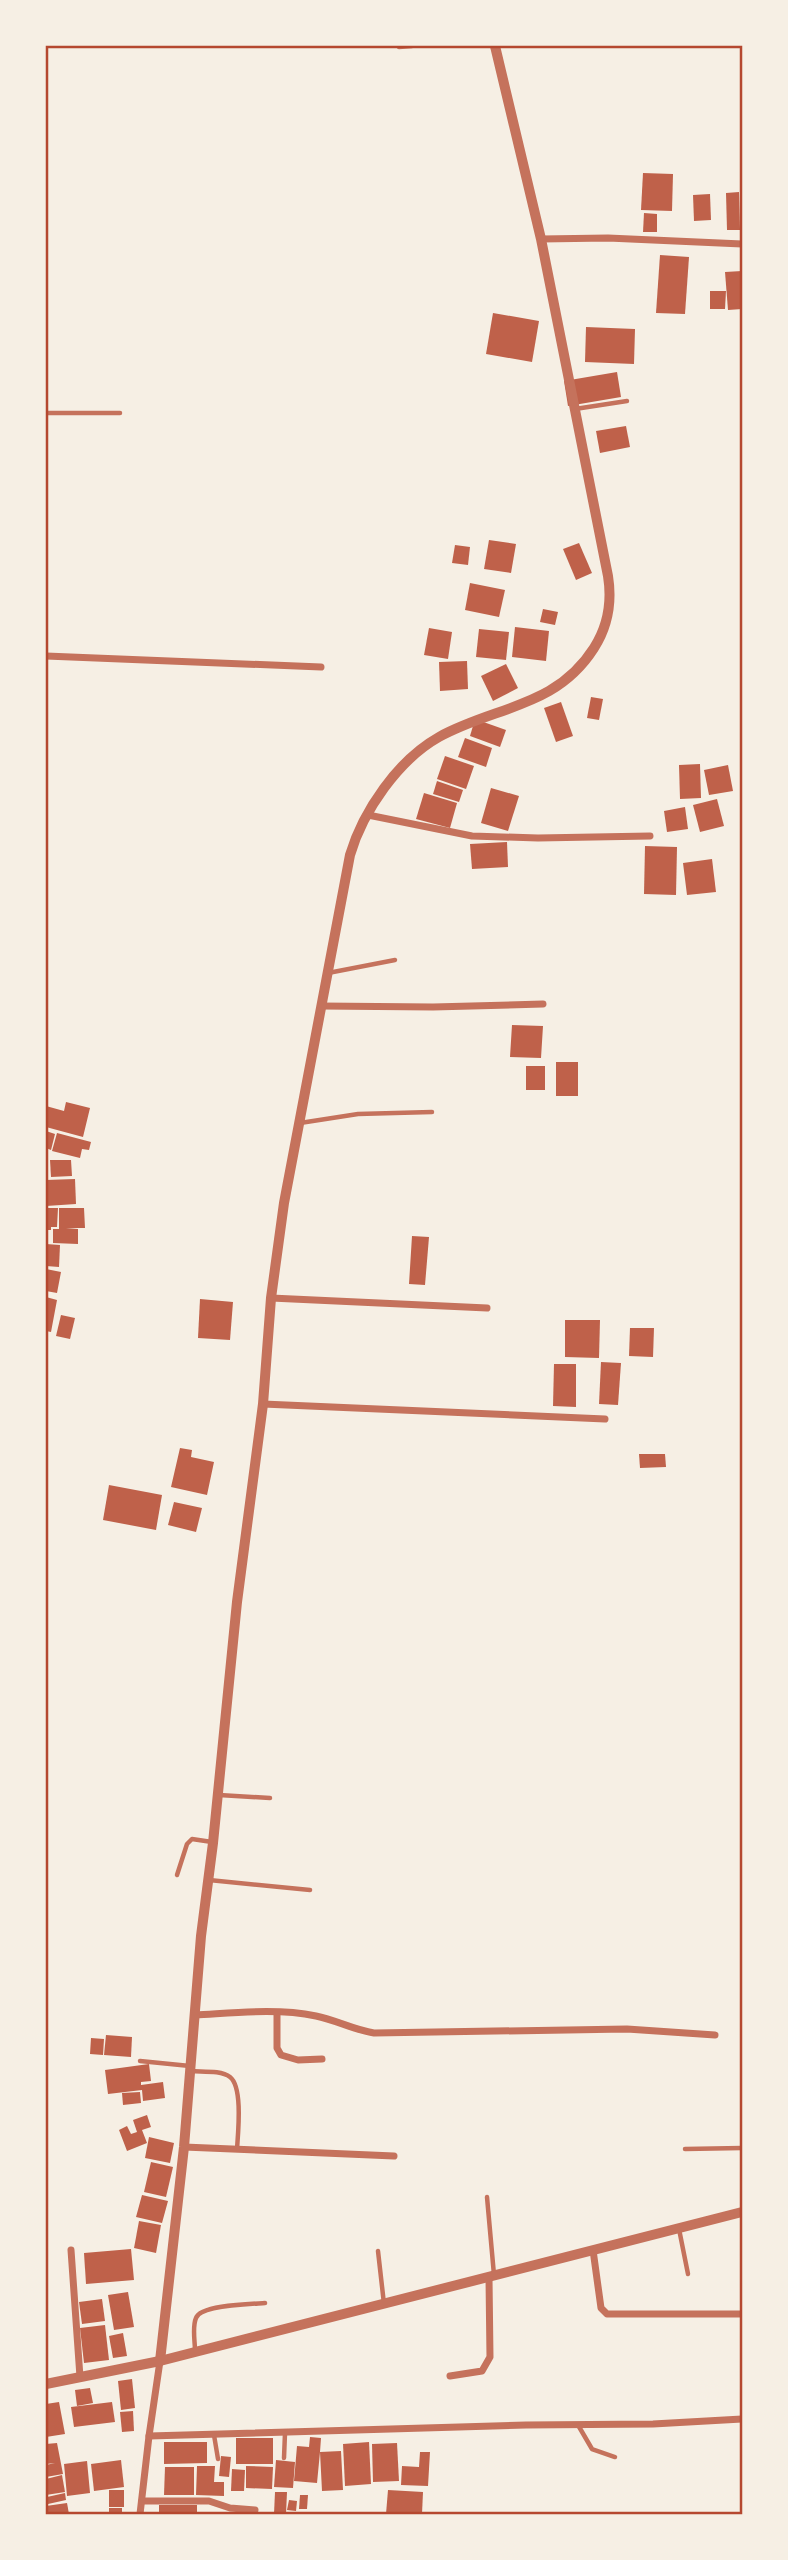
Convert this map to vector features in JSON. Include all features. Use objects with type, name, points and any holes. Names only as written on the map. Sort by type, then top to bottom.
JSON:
[{"type":"street","points":[[140,2515],[184,2147],[201,1936],[237,1602],[263,1404],[271,1298],[299,1123],[349,855],[368,815],[393,778],[422,750],[440,737],[551,692],[579,669],[601,637],[608,614],[610,585],[541,239],[495,46]]},
{"type":"street","points":[[541,239],[608,238],[743,244]]},
{"type":"street","points":[[46,656],[321,667]]},
{"type":"street","points":[[368,815],[472,836],[650,836]]},
{"type":"street","points":[[321,1006],[543,1004]]},
{"type":"street","points":[[271,1298],[487,1308]]},
{"type":"street","points":[[263,1404],[605,1419]]},
{"type":"street","points":[[195,2015],[277,2013],[318,2016],[356,2030],[374,2033],[627,2029],[715,2035]]},
{"type":"street","points":[[277,2013],[276,2048],[281,2055],[298,2060],[322,2059]]},
{"type":"street","points":[[184,2147],[394,2156]]},
{"type":"street","points":[[46,2384],[160,2361],[743,2212]]},
{"type":"street","points":[[71,2250],[80,2377]]},
{"type":"street","points":[[593,2250],[601,2308],[607,2314],[743,2314]]},
{"type":"street","points":[[450,2376],[482,2371],[487,2365],[490,2357],[492,2277]]},
{"type":"street","points":[[149,2436],[743,2419]]},
{"type":"street","points":[[142,2501],[209,2501],[230,2508],[255,2510]]},
{"type":"lane","points":[[399,47],[412,46]]},
{"type":"lane","points":[[574,409],[627,401]]},
{"type":"lane","points":[[46,413],[120,413]]},
{"type":"lane","points":[[327,973],[395,960]]},
{"type":"lane","points":[[299,1123],[358,1114],[432,1112]]},
{"type":"lane","points":[[218,1794],[270,1798]]},
{"type":"lane","points":[[177,1875],[187,1844],[192,1839],[213,1843]]},
{"type":"lane","points":[[208,1880],[310,1890]]},
{"type":"lane","points":[[140,2062],[191,2068],[231,2078],[238,2097],[237,2150]]},
{"type":"lane","points":[[685,2149],[743,2148]]},
{"type":"lane","points":[[487,2197],[492,2277]]},
{"type":"lane","points":[[678,2228],[688,2274]]},
{"type":"lane","points":[[378,2251],[385,2305]]},
{"type":"lane","points":[[195,2352],[195,2319],[198,2313],[208,2309],[265,2303]]},
{"type":"lane","points":[[577,2424],[592,2449],[615,2457]]},
{"type":"lane","points":[[284,2458],[285,2433]]},
{"type":"lane","points":[[214,2435],[218,2459]]},
{"type":"building","points":[[643,173],[673,174],[672,211],[641,210]]},
{"type":"building","points":[[739,192],[740,230],[727,230],[726,193]]},
{"type":"building","points":[[710,194],[711,220],[694,221],[693,195]]},
{"type":"building","points":[[644,213],[657,214],[657,232],[643,232]]},
{"type":"building","points":[[660,255],[689,257],[685,314],[656,313]]},
{"type":"building","points":[[742,271],[742,309],[728,310],[725,272]]},
{"type":"building","points":[[710,291],[726,291],[725,309],[710,309]]},
{"type":"building","points":[[493,313],[539,321],[532,362],[486,354]]},
{"type":"building","points":[[586,327],[635,329],[634,364],[585,362]]},
{"type":"building","points":[[617,372],[621,397],[568,406],[564,381]]},
{"type":"building","points":[[626,426],[630,447],[600,453],[596,431]]},
{"type":"building","points":[[489,540],[516,544],[511,573],[484,569]]},
{"type":"building","points":[[579,543],[592,573],[576,580],[563,549]]},
{"type":"building","points":[[455,545],[470,547],[468,565],[452,563]]},
{"type":"building","points":[[470,583],[505,590],[499,617],[465,610]]},
{"type":"building","points":[[543,609],[558,612],[555,625],[540,622]]},
{"type":"building","points":[[515,627],[549,631],[546,661],[512,657]]},
{"type":"building","points":[[429,628],[452,632],[448,659],[424,655]]},
{"type":"building","points":[[479,629],[509,632],[506,660],[476,657]]},
{"type":"building","points":[[467,661],[468,689],[440,691],[439,662]]},
{"type":"building","points":[[506,664],[518,688],[493,701],[481,676]]},
{"type":"building","points":[[591,697],[603,699],[599,720],[587,718]]},
{"type":"building","points":[[561,702],[573,736],[556,742],[544,708]]},
{"type":"building","points":[[475,719],[506,730],[500,747],[470,736]]},
{"type":"building","points":[[465,738],[492,748],[486,767],[458,757]]},
{"type":"building","points":[[445,756],[474,766],[466,789],[437,779]]},
{"type":"building","points":[[700,764],[701,798],[680,799],[679,765]]},
{"type":"building","points":[[728,765],[733,791],[709,795],[704,770]]},
{"type":"building","points":[[437,781],[463,790],[459,802],[433,794]]},
{"type":"building","points":[[491,788],[519,796],[508,831],[481,823]]},
{"type":"building","points":[[424,793],[457,803],[450,828],[416,819]]},
{"type":"building","points":[[717,799],[724,826],[700,832],[693,805]]},
{"type":"building","points":[[685,807],[688,829],[667,832],[664,811]]},
{"type":"building","points":[[507,842],[508,867],[472,869],[470,844]]},
{"type":"building","points":[[645,846],[677,847],[676,895],[644,894]]},
{"type":"building","points":[[712,859],[716,892],[687,895],[683,863]]},
{"type":"building","points":[[512,1025],[543,1026],[541,1058],[510,1057]]},
{"type":"building","points":[[556,1062],[578,1062],[578,1096],[556,1096]]},
{"type":"building","points":[[526,1066],[545,1066],[545,1090],[526,1090]]},
{"type":"building","points":[[66,1102],[90,1108],[83,1137],[46,1127],[46,1106],[64,1111]]},
{"type":"building","points":[[46,1131],[55,1134],[51,1150],[46,1148]]},
{"type":"building","points":[[57,1133],[91,1142],[89,1150],[82,1149],[80,1158],[52,1151]]},
{"type":"building","points":[[50,1160],[71,1160],[72,1176],[51,1177]]},
{"type":"building","points":[[75,1179],[76,1204],[46,1206],[46,1180]]},
{"type":"building","points":[[46,1208],[58,1208],[57,1227],[51,1227],[51,1230],[46,1230]]},
{"type":"building","points":[[59,1208],[84,1208],[85,1228],[66,1228],[78,1229],[78,1244],[53,1243],[53,1229],[59,1229]]},
{"type":"building","points":[[412,1236],[429,1237],[425,1285],[409,1284]]},
{"type":"building","points":[[46,1244],[60,1245],[59,1267],[46,1266]]},
{"type":"building","points":[[46,1269],[61,1272],[57,1293],[46,1291]]},
{"type":"building","points":[[46,1297],[57,1300],[51,1332],[46,1331]]},
{"type":"building","points":[[200,1299],[233,1302],[230,1340],[198,1338]]},
{"type":"building","points":[[61,1315],[75,1318],[70,1339],[56,1336]]},
{"type":"building","points":[[565,1320],[600,1320],[599,1358],[565,1357]]},
{"type":"building","points":[[630,1328],[654,1328],[653,1357],[629,1356]]},
{"type":"building","points":[[601,1362],[621,1363],[618,1405],[599,1404]]},
{"type":"building","points":[[554,1364],[576,1364],[576,1407],[553,1406]]},
{"type":"building","points":[[180,1448],[192,1450],[191,1457],[214,1462],[207,1495],[171,1487]]},
{"type":"building","points":[[639,1454],[665,1454],[666,1467],[640,1468]]},
{"type":"building","points":[[109,1485],[162,1495],[156,1530],[103,1520]]},
{"type":"building","points":[[174,1502],[202,1508],[196,1532],[168,1525]]},
{"type":"building","points":[[106,2035],[132,2037],[131,2057],[104,2055]]},
{"type":"building","points":[[91,2038],[104,2039],[103,2055],[90,2054]]},
{"type":"building","points":[[149,2064],[151,2081],[141,2082],[141,2085],[163,2082],[165,2098],[143,2101],[142,2090],[108,2094],[105,2070]]},
{"type":"building","points":[[140,2092],[141,2103],[123,2105],[122,2093]]},
{"type":"building","points":[[147,2115],[151,2127],[142,2130],[147,2143],[127,2151],[119,2130],[127,2126],[131,2134],[137,2132],[133,2120]]},
{"type":"building","points":[[149,2137],[174,2143],[170,2163],[145,2158]]},
{"type":"building","points":[[151,2162],[173,2167],[166,2197],[144,2192]]},
{"type":"building","points":[[142,2195],[168,2201],[162,2223],[136,2217]]},
{"type":"building","points":[[139,2221],[161,2225],[156,2253],[134,2248]]},
{"type":"building","points":[[131,2249],[134,2280],[86,2284],[84,2253]]},
{"type":"building","points":[[128,2292],[134,2327],[114,2330],[108,2295]]},
{"type":"building","points":[[102,2299],[105,2321],[82,2324],[79,2302]]},
{"type":"building","points":[[105,2325],[109,2360],[84,2363],[80,2328]]},
{"type":"building","points":[[123,2333],[127,2356],[113,2358],[109,2336]]},
{"type":"building","points":[[132,2379],[135,2408],[121,2410],[118,2381]]},
{"type":"building","points":[[90,2388],[93,2403],[77,2406],[75,2390]]},
{"type":"building","points":[[59,2402],[65,2434],[46,2437],[46,2404]]},
{"type":"building","points":[[112,2402],[115,2422],[74,2427],[71,2407]]},
{"type":"building","points":[[133,2411],[134,2431],[122,2432],[120,2412]]},
{"type":"building","points":[[310,2437],[321,2438],[317,2483],[294,2481],[297,2446],[309,2447]]},
{"type":"building","points":[[236,2438],[273,2438],[273,2464],[236,2464]]},
{"type":"building","points":[[164,2442],[207,2442],[207,2463],[164,2464]]},
{"type":"building","points":[[369,2442],[371,2484],[345,2486],[343,2444]]},
{"type":"building","points":[[57,2443],[63,2474],[46,2477],[46,2465],[55,2463],[46,2464],[46,2444]]},
{"type":"building","points":[[397,2443],[399,2481],[373,2482],[372,2444]]},
{"type":"building","points":[[341,2451],[343,2490],[322,2491],[320,2452]]},
{"type":"building","points":[[420,2452],[430,2452],[428,2486],[401,2485],[402,2466],[419,2467]]},
{"type":"building","points":[[221,2456],[231,2457],[229,2477],[219,2476]]},
{"type":"building","points":[[121,2460],[124,2487],[94,2491],[91,2464]]},
{"type":"building","points":[[276,2460],[295,2462],[293,2488],[274,2487]]},
{"type":"building","points":[[87,2461],[90,2493],[67,2496],[64,2464]]},
{"type":"building","points":[[197,2466],[215,2466],[214,2482],[224,2482],[224,2496],[196,2495]]},
{"type":"building","points":[[246,2466],[273,2467],[272,2489],[246,2488]]},
{"type":"building","points":[[165,2467],[194,2467],[194,2495],[164,2495]]},
{"type":"building","points":[[232,2469],[245,2470],[244,2491],[231,2491]]},
{"type":"building","points":[[62,2475],[65,2492],[46,2495],[46,2479]]},
{"type":"building","points":[[109,2490],[124,2490],[124,2507],[109,2507]]},
{"type":"building","points":[[388,2490],[423,2492],[422,2514],[386,2514]]},
{"type":"building","points":[[275,2492],[287,2492],[286,2514],[274,2514]]},
{"type":"building","points":[[65,2493],[66,2500],[48,2504],[47,2497]]},
{"type":"building","points":[[300,2495],[308,2495],[307,2509],[299,2509]]},
{"type":"building","points":[[289,2500],[297,2501],[296,2511],[287,2510]]},
{"type":"building","points":[[67,2503],[69,2514],[46,2514],[46,2506]]},
{"type":"building","points":[[159,2505],[197,2505],[197,2514],[159,2514]]},
{"type":"building","points":[[109,2508],[122,2508],[122,2514],[109,2514]]}]
